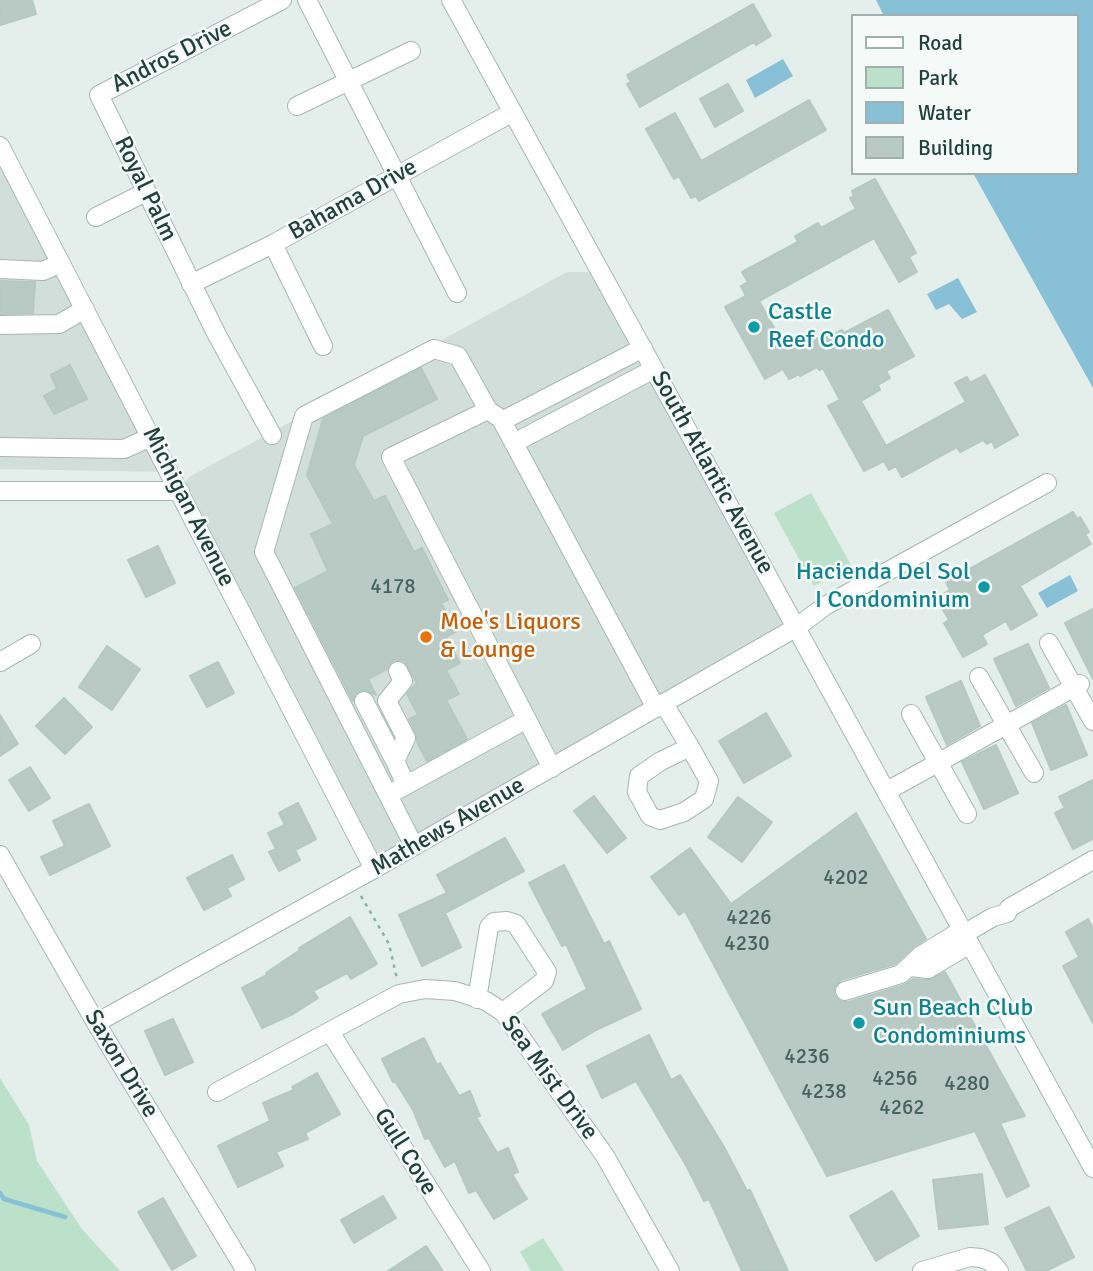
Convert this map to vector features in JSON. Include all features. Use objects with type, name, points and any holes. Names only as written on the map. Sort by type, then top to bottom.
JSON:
[{"type":"street","name":"Andros Drive","points":[[99,95],[282,0]]},
{"type":"street","points":[[307,0],[457,293]]},
{"type":"street","name":"South Atlantic Avenue","points":[[452,0],[1093,1168]]},
{"type":"street","points":[[297,106],[411,51]]},
{"type":"street","name":"Royal Palm","points":[[99,95],[191,284],[272,435]]},
{"type":"street","name":"Bahama Drive","points":[[191,284],[273,244],[513,112]]},
{"type":"street","name":"Michigan Avenue","points":[[0,146],[374,869]]},
{"type":"street","points":[[96,217],[146,192]]},
{"type":"street","points":[[273,244],[323,346]]},
{"type":"street","points":[[0,269],[43,271],[61,263]]},
{"type":"street","points":[[0,324],[59,324],[85,309]]},
{"type":"street","points":[[552,768],[391,457],[495,415],[643,348]]},
{"type":"street","points":[[414,846],[264,552],[304,416],[434,349],[458,356],[514,443],[660,706],[690,747],[709,781],[704,799],[684,812],[660,820],[650,816],[638,792],[639,776],[661,761],[690,747]]},
{"type":"street","points":[[514,443],[654,369]]},
{"type":"street","points":[[0,447],[124,449],[151,437]]},
{"type":"street","name":"Mathews Avenue","points":[[96,1023],[374,869],[797,627],[825,606],[1048,483]]},
{"type":"street","points":[[0,491],[180,491]]},
{"type":"street","points":[[1049,643],[1077,685],[1093,721]]},
{"type":"street","points":[[0,662],[31,644]]},
{"type":"street","points":[[395,761],[406,738],[387,701],[403,681],[398,671]]},
{"type":"street","points":[[979,677],[1034,773]]},
{"type":"street","points":[[887,791],[1077,685]]},
{"type":"street","points":[[364,701],[406,785]]},
{"type":"street","points":[[911,714],[967,814]]},
{"type":"street","points":[[388,795],[527,719]]},
{"type":"street","name":"Saxon Drive","points":[[0,855],[96,1023],[246,1271]]},
{"type":"street","points":[[845,991],[901,974],[911,967],[928,969],[993,917],[993,913],[1003,907],[1009,908],[1093,860]]},
{"type":"street","points":[[477,999],[489,927],[494,922],[507,921],[516,924],[547,972],[544,981],[503,1012]]},
{"type":"street","name":"Sea Mist Drive","points":[[217,1092],[399,994],[425,989],[455,991],[477,999],[503,1012],[605,1156],[670,1271]]},
{"type":"street","name":"Gull Cove","points":[[330,1032],[481,1271]]},
{"type":"street","points":[[922,1271],[970,1257],[991,1262],[999,1271]]},
{"type":"path","points":[[352,881],[389,944],[399,994]]},
{"type":"shaded area","points":[[0,146],[170,472],[0,469]]},
{"type":"shaded area","points":[[567,272],[601,272],[797,627],[374,869],[180,491],[189,477]]},
{"type":"green space","points":[[811,493],[851,565],[814,586],[774,513]]},
{"type":"green space","points":[[0,1078],[29,1125],[37,1161],[82,1229],[120,1271],[0,1271]]},
{"type":"green space","points":[[543,1238],[564,1271],[531,1271],[520,1252]]},
{"type":"water","points":[[876,0],[1093,0],[1093,388],[974,175],[1079,175],[1079,14],[883,14]]},
{"type":"water","points":[[783,59],[793,76],[755,98],[746,80]]},
{"type":"water","points":[[958,278],[977,312],[962,319],[949,304],[936,310],[927,294]]},
{"type":"water","points":[[1070,575],[1078,591],[1047,608],[1038,593]]},
{"type":"building","points":[[0,0],[32,0],[36,14],[0,25]]},
{"type":"building","points":[[753,4],[771,36],[756,45],[754,42],[640,107],[627,84],[631,82],[627,75]]},
{"type":"building","points":[[728,84],[743,111],[715,127],[700,99]]},
{"type":"building","points":[[809,100],[826,130],[699,201],[696,196],[691,198],[679,176],[674,179],[646,129],[675,113],[701,161]]},
{"type":"building","name":"Castle Reef Condo","points":[[875,179],[916,253],[909,257],[917,272],[899,282],[874,238],[759,301],[787,351],[825,334],[827,338],[842,330],[844,333],[888,310],[914,356],[886,371],[890,378],[878,385],[880,390],[861,401],[886,446],[966,402],[955,383],[967,377],[970,383],[985,375],[1018,435],[995,448],[992,441],[987,444],[983,440],[960,452],[957,447],[902,477],[896,466],[889,470],[884,461],[864,471],[828,406],[840,400],[823,368],[819,370],[817,367],[789,379],[783,369],[765,379],[725,307],[746,296],[741,286],[748,282],[742,272],[798,242],[795,236],[818,223],[821,228],[856,209],[850,198],[854,196],[852,191]]},
{"type":"building","points":[[0,281],[35,282],[33,313],[0,314]]},
{"type":"building","points":[[70,365],[87,399],[54,414],[44,396],[57,389],[51,375]]},
{"type":"building","points":[[421,368],[437,399],[363,436],[354,465],[374,501],[385,496],[414,552],[422,548],[448,600],[441,603],[457,631],[446,637],[460,663],[446,670],[459,694],[446,700],[467,739],[427,761],[409,719],[418,715],[407,694],[417,683],[404,660],[392,661],[387,669],[368,679],[376,695],[365,690],[359,691],[353,701],[295,588],[328,571],[311,534],[333,524],[307,475],[323,419]]},
{"type":"building","name":"Hacienda Del Sol I Condominium","points":[[1073,512],[1077,519],[1080,517],[1089,532],[1085,534],[1091,544],[1020,586],[1037,615],[1011,630],[1006,621],[982,635],[987,644],[963,657],[944,623],[949,620],[936,598],[950,590],[946,582]]},
{"type":"building","points":[[158,546],[175,583],[146,597],[128,560]]},
{"type":"building","points":[[1093,609],[1093,679],[1065,623]]},
{"type":"building","points":[[1028,644],[1049,688],[1016,706],[994,659]]},
{"type":"building","points":[[107,646],[140,669],[112,710],[79,687]]},
{"type":"building","points":[[218,662],[234,693],[207,707],[190,676]]},
{"type":"building","points":[[961,681],[980,726],[947,745],[926,697]]},
{"type":"building","points":[[64,698],[92,727],[65,754],[36,726]]},
{"type":"building","points":[[1066,705],[1087,755],[1051,770],[1032,723]]},
{"type":"building","points":[[766,713],[791,756],[744,783],[719,741]]},
{"type":"building","points":[[0,715],[18,744],[0,756]]},
{"type":"building","points":[[996,745],[1018,793],[984,809],[962,762]]},
{"type":"building","points":[[30,767],[50,798],[29,811],[9,780]]},
{"type":"building","points":[[1093,780],[1093,839],[1073,849],[1055,813],[1065,808],[1059,797]]},
{"type":"building","points":[[594,796],[626,838],[607,853],[574,811]]},
{"type":"building","points":[[738,797],[772,822],[742,862],[708,837]]},
{"type":"building","points":[[298,803],[316,839],[295,850],[300,860],[279,871],[269,852],[276,849],[268,833],[285,825],[279,813]]},
{"type":"building","points":[[89,804],[110,846],[50,875],[41,857],[65,846],[53,821]]},
{"type":"building","name":"Sun Beach Club Condominiums","points":[[856,813],[926,939],[895,964],[841,980],[834,988],[834,995],[842,1002],[848,1002],[904,985],[913,979],[928,980],[945,972],[1025,1116],[1000,1123],[1029,1186],[1007,1197],[975,1131],[827,1176],[685,911],[679,915],[651,877],[690,848],[731,904]]},
{"type":"building","points":[[505,838],[524,871],[445,913],[461,947],[422,966],[399,915],[447,893],[437,875]]},
{"type":"building","points":[[232,855],[244,879],[227,888],[231,896],[204,910],[187,878]]},
{"type":"building","points":[[564,865],[604,944],[609,941],[641,1009],[596,1030],[563,1050],[542,1014],[587,989],[566,944],[562,946],[529,883]]},
{"type":"building","points":[[350,917],[377,964],[351,979],[347,973],[313,991],[318,998],[293,1014],[262,1028],[242,988],[267,975],[266,973],[300,950],[299,948]]},
{"type":"building","points":[[1088,919],[1093,929],[1093,1023],[1063,966],[1079,957],[1066,932]]},
{"type":"building","points":[[173,1019],[193,1062],[165,1075],[145,1031]]},
{"type":"building","points":[[649,1035],[671,1080],[680,1075],[747,1191],[750,1190],[788,1271],[742,1271],[709,1199],[704,1201],[636,1081],[602,1098],[587,1066]]},
{"type":"building","points":[[424,1038],[437,1065],[440,1063],[459,1096],[470,1091],[480,1116],[476,1117],[497,1153],[508,1148],[518,1172],[512,1174],[527,1199],[494,1219],[476,1190],[469,1193],[455,1161],[445,1167],[429,1138],[425,1139],[413,1110],[395,1081],[393,1082],[382,1059]]},
{"type":"building","points":[[317,1073],[340,1114],[305,1133],[308,1139],[276,1152],[283,1166],[238,1187],[218,1146],[270,1121],[263,1103],[294,1090],[292,1087]]},
{"type":"building","points":[[982,1174],[988,1224],[939,1229],[933,1180]]},
{"type":"building","points":[[892,1191],[919,1236],[876,1261],[850,1216]]},
{"type":"building","points":[[383,1196],[396,1218],[354,1243],[341,1220]]},
{"type":"building","points":[[163,1198],[196,1256],[172,1270],[138,1212]]},
{"type":"building","points":[[1049,1207],[1074,1257],[1046,1271],[1027,1271],[1005,1228]]},
{"type":"building","points":[[426,1246],[443,1271],[388,1271]]},
{"type":"waterway","points":[[0,1193],[4,1199],[65,1217]]},
{"type":"place","name":"Castle Reef Condo","points":[[754,327]]},
{"type":"place","name":"Hacienda Del Sol I Condominium","points":[[984,587]]},
{"type":"place","name":"Moe's Liquors & Lounge","points":[[426,637]]},
{"type":"place","name":"Sun Beach Club Condominiums","points":[[859,1023]]}]
